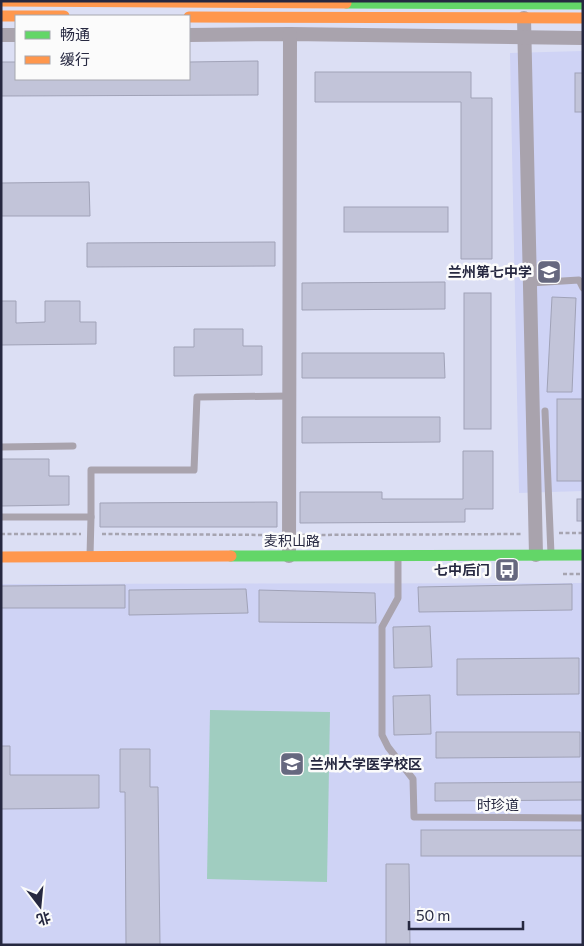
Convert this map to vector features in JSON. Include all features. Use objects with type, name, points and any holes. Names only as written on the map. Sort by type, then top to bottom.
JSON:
[{"type":"main road","points":[[1,1],[524,2],[583,4]]},
{"type":"main road","points":[[524,2],[524,18]]},
{"type":"main road","points":[[1,16],[15,16]]},
{"type":"main road","points":[[190,17],[583,18]]},
{"type":"main road","name":"麦积山路","points":[[1,557],[583,555]]},
{"type":"street","points":[[524,18],[536,555]]},
{"type":"street","points":[[289,556],[290,34]]},
{"type":"street","points":[[190,35],[290,34],[583,38]]},
{"type":"street","points":[[1,35],[15,36]]},
{"type":"lane","points":[[529,283],[579,280],[583,288]]},
{"type":"lane","points":[[90,556],[91,470],[194,470],[197,396],[289,396]]},
{"type":"lane","points":[[545,412],[551,555]]},
{"type":"lane","points":[[1,447],[74,446]]},
{"type":"lane","points":[[1,517],[91,517]]},
{"type":"lane","name":"时珍道","points":[[398,555],[398,598],[382,628],[382,735],[388,747],[413,779],[414,817],[583,818]]},
{"type":"shaded area","name":"兰州第七中学","points":[[583,51],[583,491],[519,493],[510,53]]},
{"type":"shaded area","name":"兰州大学医学校区","points":[[583,583],[583,945],[1,945],[1,584]]},
{"type":"green space","points":[[210,710],[330,712],[327,882],[207,879]]},
{"type":"building","points":[[258,61],[258,95],[1,96],[1,62],[15,62],[15,80],[190,80],[190,62]]},
{"type":"building","points":[[315,72],[471,72],[471,98],[492,98],[492,259],[461,259],[461,102],[315,102]]},
{"type":"building","points":[[575,73],[583,73],[583,112],[575,112]]},
{"type":"building","points":[[89,182],[90,216],[1,216],[1,183]]},
{"type":"building","points":[[344,207],[448,207],[448,232],[344,232]]},
{"type":"building","points":[[275,242],[275,266],[87,267],[87,243]]},
{"type":"building","points":[[445,282],[445,309],[302,310],[302,283]]},
{"type":"building","points":[[464,293],[491,293],[491,429],[464,429]]},
{"type":"building","points":[[552,297],[576,298],[572,392],[547,392]]},
{"type":"building","points":[[1,301],[16,301],[16,323],[45,322],[45,301],[80,301],[80,322],[96,322],[96,344],[1,345]]},
{"type":"building","points":[[194,329],[243,329],[243,346],[262,346],[262,375],[174,376],[174,347],[194,347]]},
{"type":"building","points":[[302,353],[444,353],[445,378],[302,378]]},
{"type":"building","points":[[557,399],[583,399],[583,481],[557,481]]},
{"type":"building","points":[[302,417],[440,417],[440,442],[302,443]]},
{"type":"building","points":[[463,451],[493,451],[493,509],[465,509],[465,522],[300,523],[300,492],[382,492],[382,499],[463,499]]},
{"type":"building","points":[[1,459],[49,459],[49,476],[69,476],[69,505],[1,506]]},
{"type":"building","points":[[577,499],[583,499],[583,521],[577,521]]},
{"type":"building","points":[[277,502],[277,527],[100,527],[100,503]]},
{"type":"building","points":[[572,584],[572,610],[419,612],[418,587]]},
{"type":"building","points":[[125,585],[125,608],[1,608],[1,586]]},
{"type":"building","points":[[246,589],[248,613],[129,615],[129,590]]},
{"type":"building","points":[[259,590],[375,593],[376,623],[259,622]]},
{"type":"building","points":[[430,626],[432,667],[394,668],[393,627]]},
{"type":"building","points":[[579,658],[579,694],[457,695],[457,659]]},
{"type":"building","points":[[430,695],[431,734],[394,735],[393,696]]},
{"type":"building","points":[[436,732],[580,732],[580,757],[436,758]]},
{"type":"building","points":[[1,746],[10,746],[10,775],[99,775],[99,808],[1,809]]},
{"type":"building","points":[[120,749],[150,749],[150,787],[158,787],[160,945],[126,945],[125,792],[120,792]]},
{"type":"building","points":[[583,782],[583,800],[435,801],[435,783]]},
{"type":"building","points":[[421,830],[583,830],[583,856],[421,856]]},
{"type":"building","points":[[386,864],[409,864],[410,945],[386,945]]},
{"type":"traffic: fast","points":[[346,3],[583,4]]},
{"type":"traffic: fast","points":[[231,556],[583,555]]},
{"type":"traffic: slow","points":[[1,1],[346,3]]},
{"type":"traffic: slow","points":[[1,16],[15,16]]},
{"type":"traffic: slow","points":[[190,17],[583,18]]},
{"type":"traffic: slow","points":[[1,557],[231,556]]},
{"type":"place","name":"兰州第七中学","points":[[549,272]]},
{"type":"place","name":"七中后门","points":[[507,570]]},
{"type":"place","name":"兰州大学医学校区","points":[[292,764]]}]
